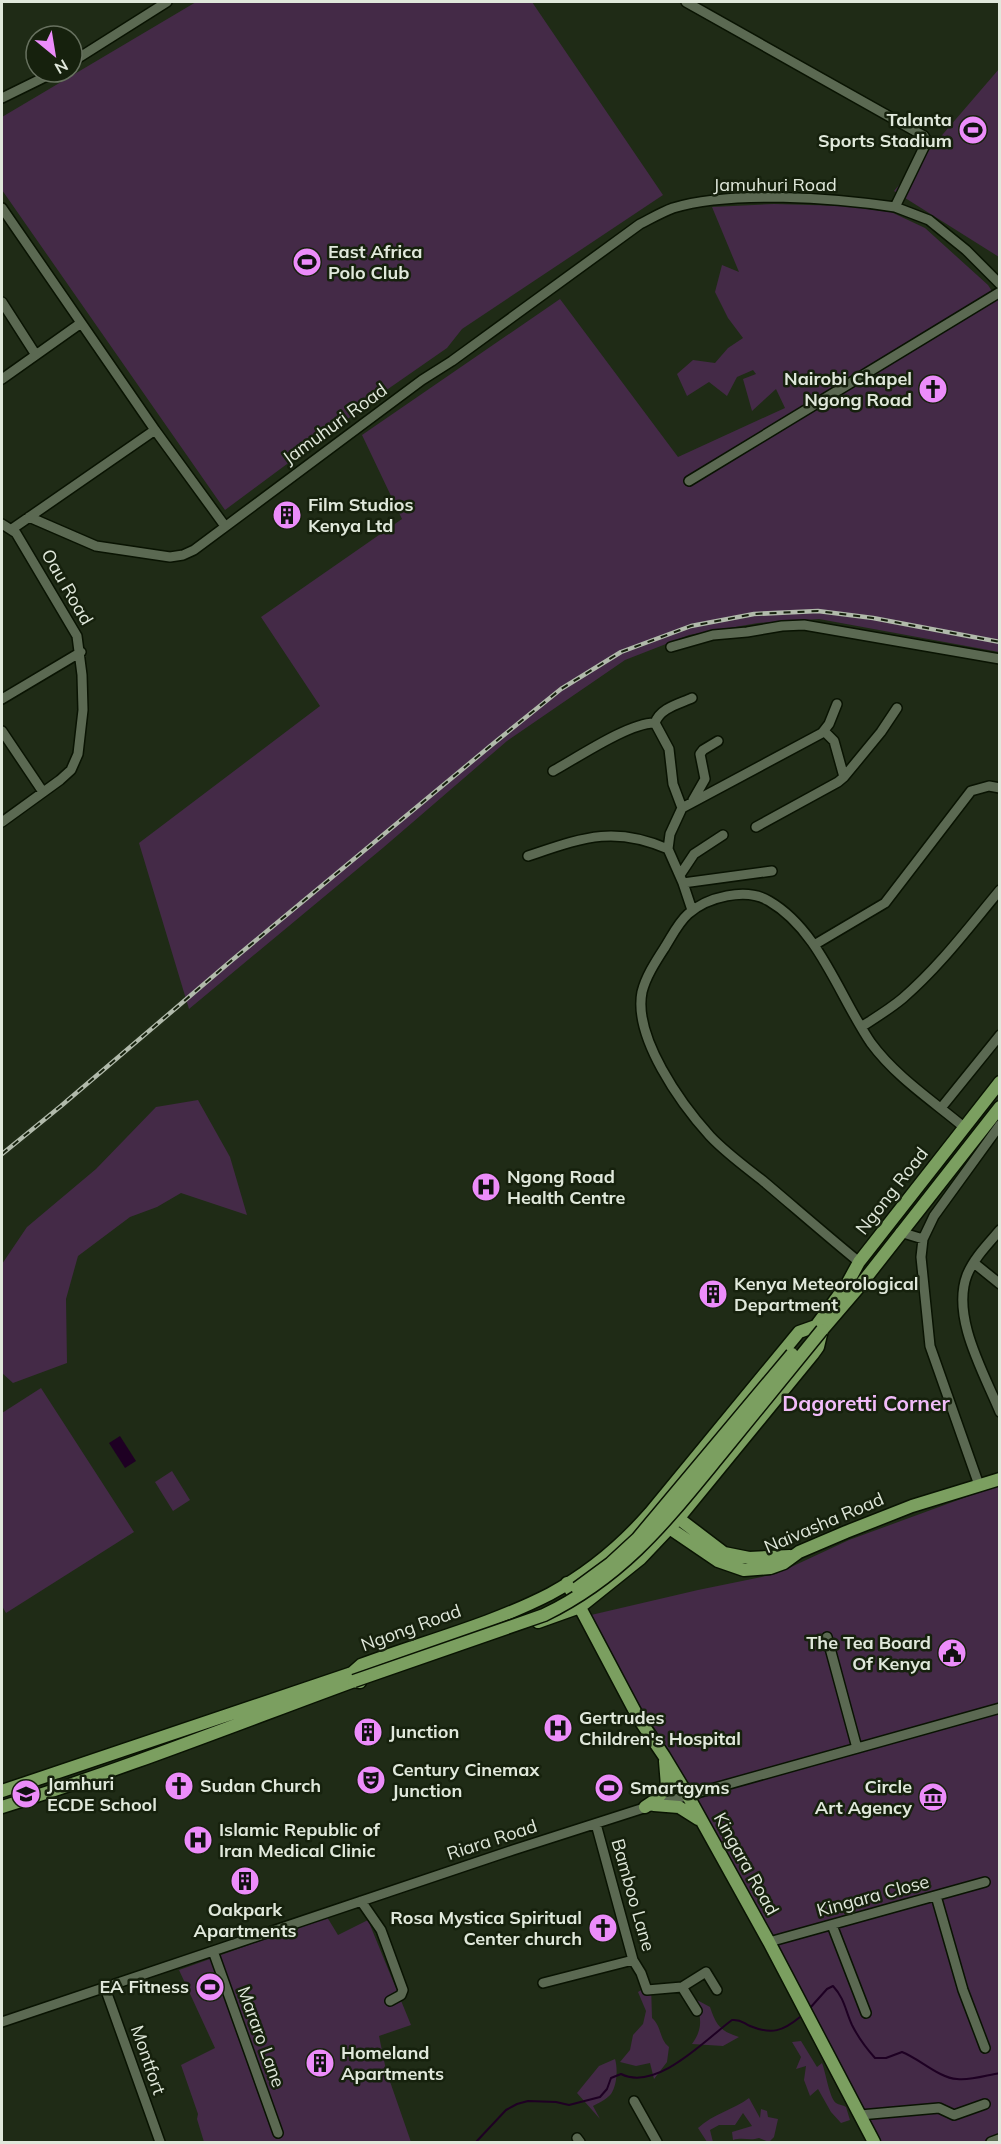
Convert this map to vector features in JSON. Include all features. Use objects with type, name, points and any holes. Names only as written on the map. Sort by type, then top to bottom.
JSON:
[{"type":"main road","name":"Ngong Road","points":[[353,1677],[544,1615],[565,1605],[604,1580],[638,1551],[666,1520],[819,1328],[859,1262],[999,1082]]},
{"type":"main road","name":"Ngong Road","points":[[2,1807],[120,1768],[563,1597],[611,1563],[819,1328],[858,1288],[999,1107]]},
{"type":"main road","name":"Ngong Road","points":[[662,1504],[799,1332],[819,1328]]},
{"type":"main road","name":"Ngong Road","points":[[765,1411],[818,1347],[819,1328]]},
{"type":"main road","points":[[678,1519],[765,1411],[746,1396]]},
{"type":"main road","name":"Naivasha Road","points":[[669,1529],[718,1561],[744,1570],[770,1568],[784,1563],[819,1543],[884,1517],[999,1479]]},
{"type":"main road","points":[[662,1504],[678,1519],[724,1553],[749,1558],[793,1556]]},
{"type":"main road","name":"Ngong Road","points":[[353,1677],[361,1665],[522,1606],[567,1583],[625,1540],[652,1516]]},
{"type":"main road","points":[[652,1516],[669,1529]]},
{"type":"main road","name":"Ngong Road","points":[[353,1677],[368,1683],[580,1607],[640,1559],[678,1519]]},
{"type":"main road","name":"Kingara Road","points":[[567,1583],[639,1719],[688,1796],[769,1942],[874,2142]]},
{"type":"main road","points":[[2,1791],[242,1709],[353,1677]]},
{"type":"main road","points":[[650,1806],[667,1786],[664,1756]]},
{"type":"main road","points":[[650,1806],[679,1807],[701,1822]]},
{"type":"street","points":[[84,55],[167,2]]},
{"type":"street","points":[[686,2],[924,136],[927,141],[926,147],[913,168],[895,207]]},
{"type":"street","points":[[2,98],[31,84]]},
{"type":"street","name":"Jamuhuri Road","points":[[29,517],[96,546],[170,557],[194,550],[422,381],[640,224],[673,208],[729,199],[781,198],[863,202],[895,207],[929,220],[966,250],[999,284]]},
{"type":"street","points":[[2,208],[155,430],[225,526]]},
{"type":"street","points":[[689,481],[999,292]]},
{"type":"street","points":[[2,302],[36,355]]},
{"type":"street","points":[[2,379],[81,323]]},
{"type":"street","points":[[12,529],[155,430]]},
{"type":"street","name":"Oau Road","points":[[2,524],[12,529],[23,543],[74,629],[81,652],[83,710],[78,754],[70,770],[2,822]]},
{"type":"street","points":[[671,647],[713,635],[804,625],[999,659]]},
{"type":"street","points":[[2,699],[81,652]]},
{"type":"street","points":[[655,723],[665,710],[692,698]]},
{"type":"street","points":[[687,805],[824,731],[837,704]]},
{"type":"street","points":[[756,827],[844,777],[881,732],[897,708]]},
{"type":"street","points":[[553,771],[627,730],[646,723],[655,723]]},
{"type":"street","points":[[655,723],[669,749],[674,784],[687,805]]},
{"type":"street","points":[[2,731],[43,792]]},
{"type":"street","points":[[824,731],[834,741],[844,777]]},
{"type":"street","points":[[692,910],[682,879],[668,849],[670,834],[705,779],[700,754],[718,741]]},
{"type":"street","points":[[814,945],[885,903],[971,791],[989,786],[999,788]]},
{"type":"street","points":[[528,856],[563,845],[610,835],[641,838],[668,849]]},
{"type":"street","points":[[682,879],[694,854],[723,835]]},
{"type":"street","points":[[682,879],[772,871]]},
{"type":"street","points":[[861,1027],[902,999],[927,975],[999,890]]},
{"type":"street","points":[[859,1262],[711,1137],[666,1077],[653,1052],[643,1021],[642,991],[679,924],[692,910],[710,902],[748,894],[759,896],[793,919],[814,945],[861,1027],[889,1064],[965,1128]]},
{"type":"street","points":[[941,1108],[999,1035]]},
{"type":"street","points":[[980,1485],[930,1346],[921,1257],[923,1239],[933,1218],[999,1125]]},
{"type":"street","points":[[919,1209],[933,1218]]},
{"type":"street","points":[[999,1230],[974,1263],[964,1285],[963,1310],[968,1336],[999,1412]]},
{"type":"street","points":[[900,1232],[923,1239]]},
{"type":"street","points":[[974,1263],[999,1284]]},
{"type":"street","points":[[827,1637],[857,1748]]},
{"type":"street","name":"Riara Road","points":[[2,2022],[650,1806],[999,1708]]},
{"type":"street","name":"Bamboo Lane","points":[[596,1824],[633,1960],[647,1990],[682,1987]]},
{"type":"street","name":"Kingara Close","points":[[769,1942],[985,1882]]},
{"type":"street","points":[[936,1896],[963,1990],[985,2048]]},
{"type":"street","points":[[361,1901],[381,1930],[403,1990],[401,1995],[390,2001]]},
{"type":"street","points":[[832,1925],[866,2013]]},
{"type":"street","name":"Mararo Lane","points":[[213,1951],[278,2133]]},
{"type":"street","points":[[543,1983],[633,1960]]},
{"type":"street","points":[[697,2011],[682,1987],[706,1972],[717,1990]]},
{"type":"street","name":"Montfort","points":[[105,1988],[160,2142]]},
{"type":"street","points":[[634,2101],[657,2142]]},
{"type":"street","points":[[860,2115],[939,2108],[954,2115],[985,2104]]},
{"type":"street","points":[[991,2142],[999,2139],[999,2141]]},
{"type":"shaded area","name":"East Africa Polo Club","points":[[196,2],[532,2],[663,195],[462,329],[447,348],[225,510],[2,190],[2,117],[58,84],[84,84],[84,68]]},
{"type":"shaded area","name":"Talanta Sports Stadium","points":[[999,69],[999,257],[894,191]]},
{"type":"shaded area","points":[[774,204],[846,206],[891,212],[925,228],[988,285],[999,302],[999,652],[819,619],[758,623],[689,635],[625,660],[507,741],[189,1009],[139,843],[320,706],[261,617],[402,519],[362,435],[560,299],[678,457],[785,408],[776,389],[752,411],[743,379],[756,374],[753,370],[737,377],[727,396],[709,382],[687,396],[677,374],[693,360],[715,363],[728,348],[743,338],[728,318],[715,292],[722,265],[739,272],[712,207]]},
{"type":"shaded area","points":[[198,1100],[230,1157],[247,1215],[181,1193],[157,1207],[130,1217],[78,1256],[66,1299],[67,1363],[13,1383],[2,1373],[2,1264],[27,1227],[96,1169],[156,1107]]},
{"type":"shaded area","points":[[41,1388],[134,1532],[6,1613],[2,1606],[2,1413]]},
{"type":"shaded area","points":[[120,1436],[136,1461],[125,1468],[109,1443]]},
{"type":"shaded area","points":[[172,1471],[190,1500],[173,1511],[155,1482]]},
{"type":"shaded area","points":[[999,1485],[999,2142],[877,2142],[661,1738],[628,1687],[591,1615],[776,1574],[849,1540]]},
{"type":"shaded area","points":[[327,1917],[338,1935],[368,1920],[411,2025],[379,2036],[386,2070],[411,2142],[204,2142],[197,2119],[198,2114],[181,2065],[215,2048],[179,1970]]},
{"type":"shaded area","points":[[651,1984],[652,2018],[669,2047],[667,2062],[654,2079],[650,2063],[636,2066],[620,2062],[630,2050],[633,2035],[643,2024],[646,2011],[638,1992]]},
{"type":"shaded area","points":[[697,2000],[710,2007],[714,2018],[723,2030],[739,2037],[723,2046],[692,2044],[700,2028]]},
{"type":"shaded area","points":[[801,2041],[817,2067],[822,2063],[834,2100],[837,2104],[846,2107],[850,2120],[841,2123],[831,2112],[818,2089],[810,2096],[804,2080],[806,2066],[796,2069],[801,2057],[792,2042]]},
{"type":"shaded area","points":[[615,2059],[615,2086],[607,2098],[593,2106],[600,2119],[577,2093],[599,2066]]},
{"type":"shaded area","points":[[749,2098],[760,2118],[761,2109],[767,2111],[768,2117],[778,2119],[774,2137],[769,2142],[759,2138],[733,2140],[732,2132],[752,2126],[743,2113],[735,2125],[719,2125],[710,2130],[713,2142],[707,2142],[698,2128]]},
{"type":"waterway","points":[[810,2008],[827,1989],[833,1986],[857,2034],[875,2058],[886,2058],[902,2052],[936,2072],[957,2079],[973,2079],[1000,2073]]},
{"type":"waterway","points":[[476,2142],[506,2110],[517,2104],[528,2101],[569,2105],[600,2097],[607,2089],[611,2078],[621,2074],[635,2078],[650,2076],[665,2070],[695,2050],[732,2020],[771,2031],[788,2026],[800,2017]]},
{"type":"railway","points":[[2,1154],[494,743],[561,689],[621,652],[691,626],[754,614],[818,611],[873,618],[1000,642]]},
{"type":"place","name":"Talanta Sports Stadium","points":[[973,130]]},
{"type":"place","name":"East Africa Polo Club","points":[[307,262]]},
{"type":"place","name":"Nairobi Chapel Ngong Road","points":[[933,389]]},
{"type":"place","name":"Film Studios Kenya Ltd","points":[[287,515]]},
{"type":"place","name":"Ngong Road Health Centre","points":[[486,1187]]},
{"type":"place","name":"Kenya Meteorological Department","points":[[713,1294]]},
{"type":"place","name":"The Tea Board Of Kenya","points":[[952,1653]]},
{"type":"place","name":"Gertrudes Children's Hospital","points":[[558,1728]]},
{"type":"place","name":"Junction","points":[[368,1732]]},
{"type":"place","name":"Century Cinemax Junction","points":[[371,1780]]},
{"type":"place","name":"Sudan Church","points":[[179,1786]]},
{"type":"place","name":"Smartgyms","points":[[609,1788]]},
{"type":"place","name":"Jamhuri ECDE School","points":[[26,1794]]},
{"type":"place","name":"Circle Art Agency","points":[[933,1797]]},
{"type":"place","name":"Islamic Republic of Iran Medical Clinic","points":[[198,1840]]},
{"type":"place","name":"Oakpark Apartments","points":[[245,1881]]},
{"type":"place","name":"Rosa Mystica Spiritual Center church","points":[[603,1928]]},
{"type":"place","name":"EA Fitness","points":[[210,1987]]},
{"type":"place","name":"Homeland Apartments","points":[[320,2063]]},
{"type":"district","name":"Dagoretti Corner","points":[[866,1404]]}]
